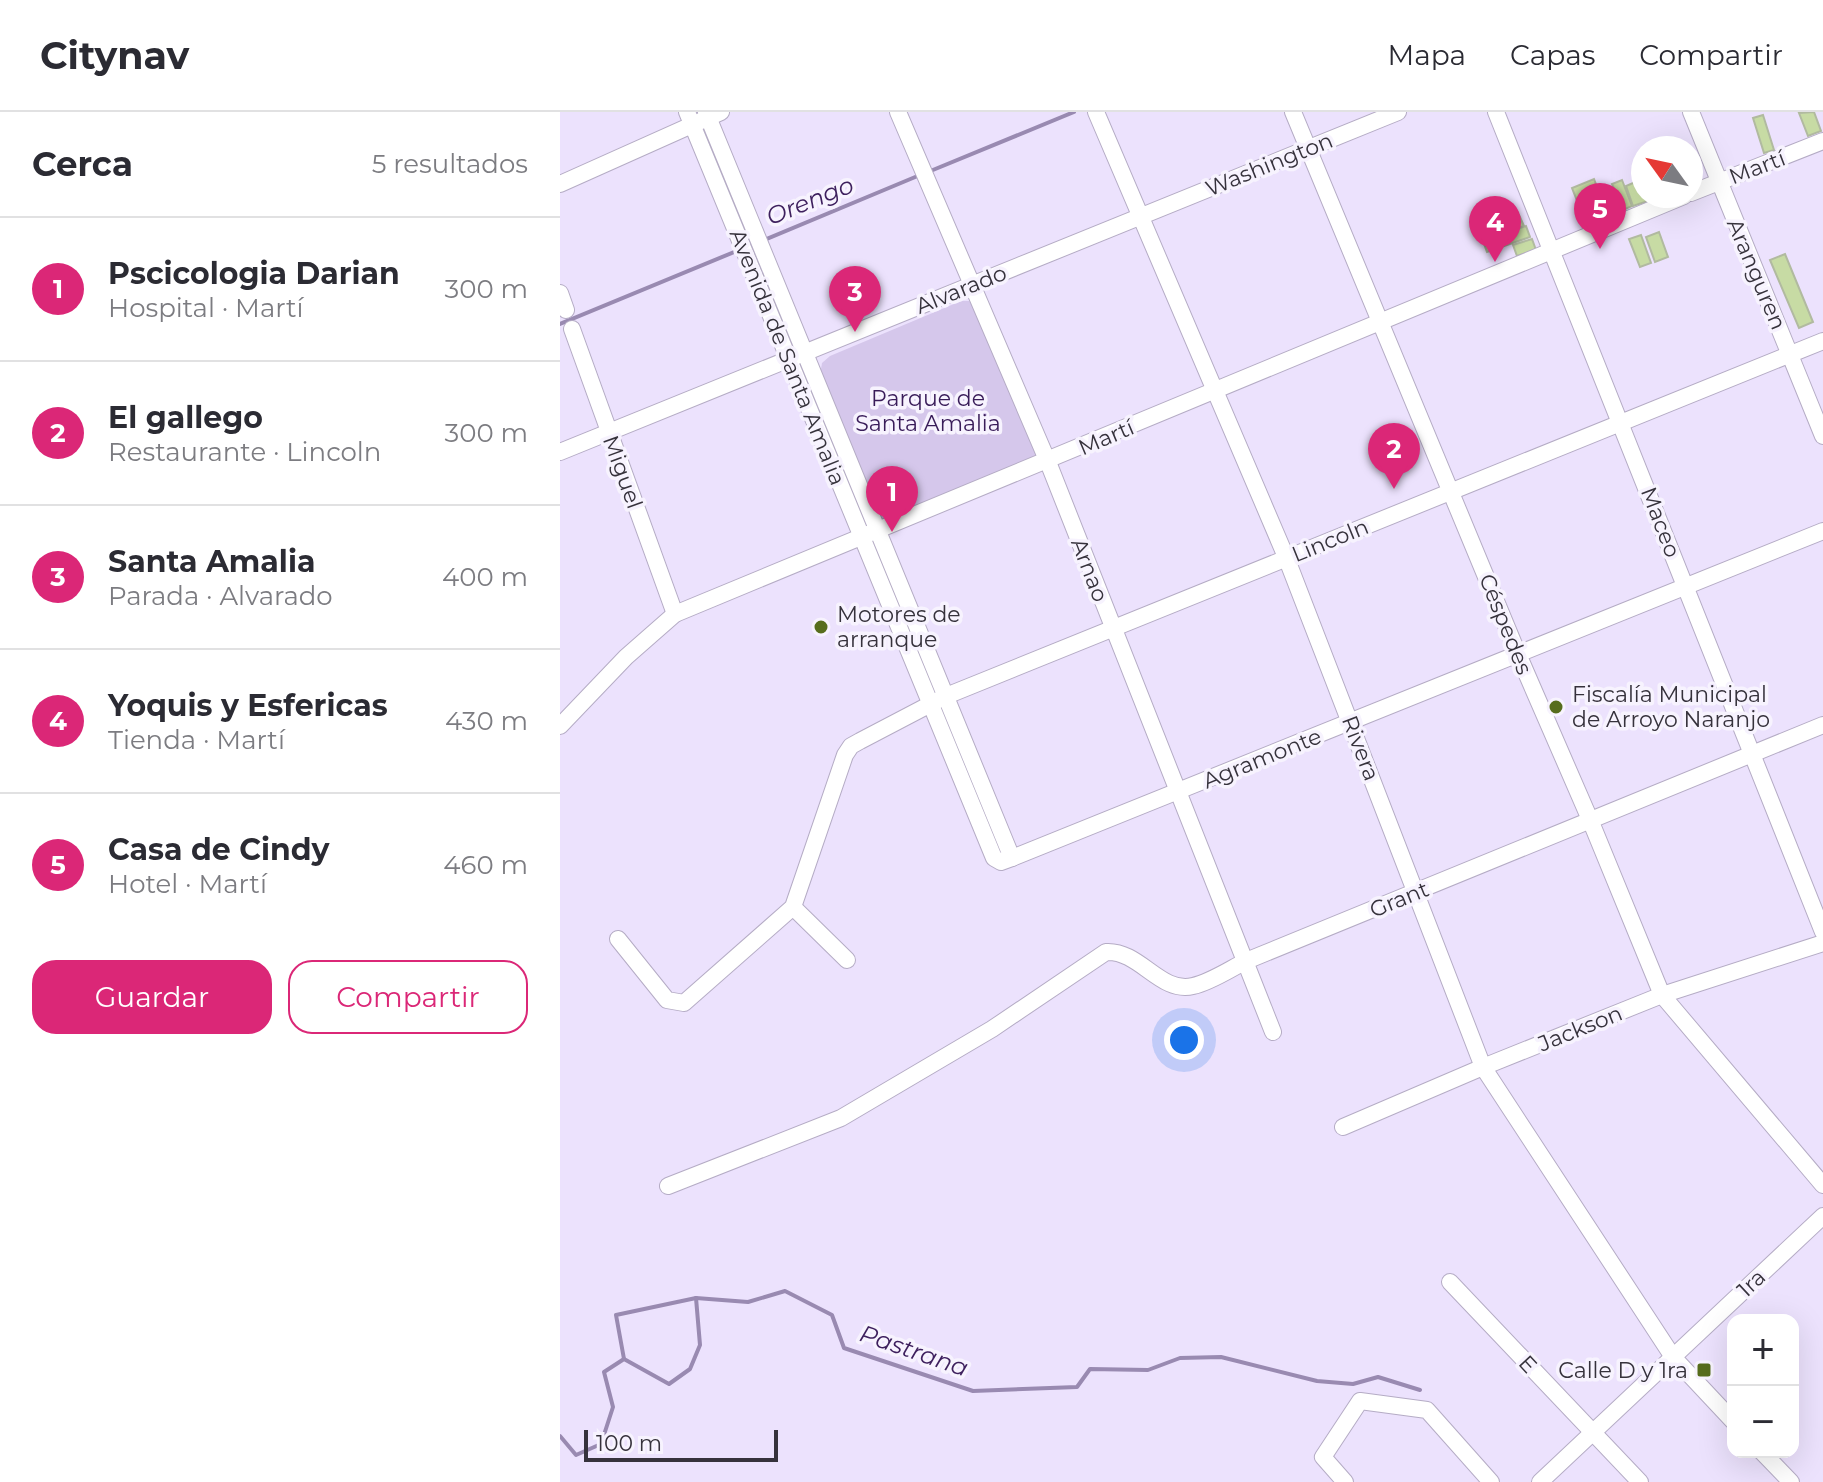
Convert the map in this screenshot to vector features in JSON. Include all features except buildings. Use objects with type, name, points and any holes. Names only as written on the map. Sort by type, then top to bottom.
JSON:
[{"type":"street","name":"Arnao","points":[[898,112],[1048,462],[1273,1032]]},
{"type":"street","name":"Céspedes","points":[[1293,112],[1662,995],[1823,1185]]},
{"type":"street","name":"Washington","points":[[1140,217],[1398,112]]},
{"type":"street","name":"Maceo","points":[[1496,112],[1823,932]]},
{"type":"street","name":"Aranguren","points":[[1691,112],[1823,436]]},
{"type":"street","points":[[560,184],[703,115]]},
{"type":"street","name":"Avenida de Santa Amalia","points":[[703,115],[764,254],[795,355]]},
{"type":"street","name":"Avenida de Santa Amalia","points":[[703,115],[738,235],[795,355],[869,534],[930,703],[994,858],[1001,862],[1012,858],[946,696],[869,534]]},
{"type":"street","name":"Rivera","points":[[1098,116],[1286,557],[1483,1067],[1673,1357],[1727,1415]]},
{"type":"street","name":"Martí","points":[[1703,188],[1823,141]]},
{"type":"street","name":"Martí","points":[[561,724],[626,657],[675,614],[1656,208]]},
{"type":"street","name":"Alvarado","points":[[560,452],[1140,217]]},
{"type":"street","points":[[560,293],[566,310]]},
{"type":"street","name":"Miguel","points":[[572,329],[675,614]]},
{"type":"street","name":"Lincoln","points":[[793,907],[845,755],[851,746],[946,696],[1823,341]]},
{"type":"street","name":"Agramonte","points":[[1012,858],[1823,531]]},
{"type":"street","name":"Grant","points":[[668,1186],[841,1118],[992,1029],[1106,952],[1117,951],[1130,956],[1171,985],[1194,986],[1246,961],[1823,725]]},
{"type":"street","points":[[618,939],[667,1000],[684,1003],[793,907],[847,960]]},
{"type":"street","name":"Jackson","points":[[1343,1127],[1662,995],[1823,943]]},
{"type":"street","name":"1ra","points":[[1540,1482],[1823,1216]]},
{"type":"street","name":"E","points":[[1450,1282],[1640,1482]]},
{"type":"street","points":[[1345,1482],[1323,1457],[1360,1401],[1427,1410],[1491,1482]]},
{"type":"street","points":[[1768,1458],[1791,1482]]},
{"type":"green space","name":"Parque de Santa Amalia","points":[[961,301],[969,301],[977,307],[1038,455],[1028,466],[882,520],[820,375],[822,363],[830,356]]},
{"type":"waterway","name":"Orengo","points":[[928,172],[1074,112]]},
{"type":"waterway","name":"Orengo","points":[[762,241],[920,175]]},
{"type":"waterway","name":"Orengo","points":[[560,324],[739,250]]},
{"type":"waterway","name":"Pastrana","points":[[624,1359],[616,1315],[696,1298],[748,1302],[785,1291],[832,1315],[844,1348],[973,1391],[1077,1387],[1090,1369],[1148,1370],[1180,1358],[1221,1357],[1317,1381],[1353,1384],[1378,1377],[1420,1390]]},
{"type":"waterway","name":"Pastrana","points":[[560,1436],[576,1455],[601,1444],[613,1407],[604,1372],[624,1359],[669,1384],[690,1369],[700,1345],[696,1298]]},
{"type":"place","name":"Casa de Cindy","points":[[1600,249]]},
{"type":"place","name":"Yoquis y Esfericas","points":[[1495,262]]},
{"type":"place","name":"Santa Amalia","points":[[855,332]]},
{"type":"place","name":"El gallego","points":[[1394,489]]},
{"type":"place","name":"Pscicologia Darian","points":[[892,532]]},
{"type":"place","name":"Motores de arranque","points":[[821,627]]},
{"type":"place","name":"Fiscalía Municipal de Arroyo Naranjo","points":[[1556,707]]},
{"type":"place","name":"Calle D y 1ra","points":[[1704,1370]]}]
